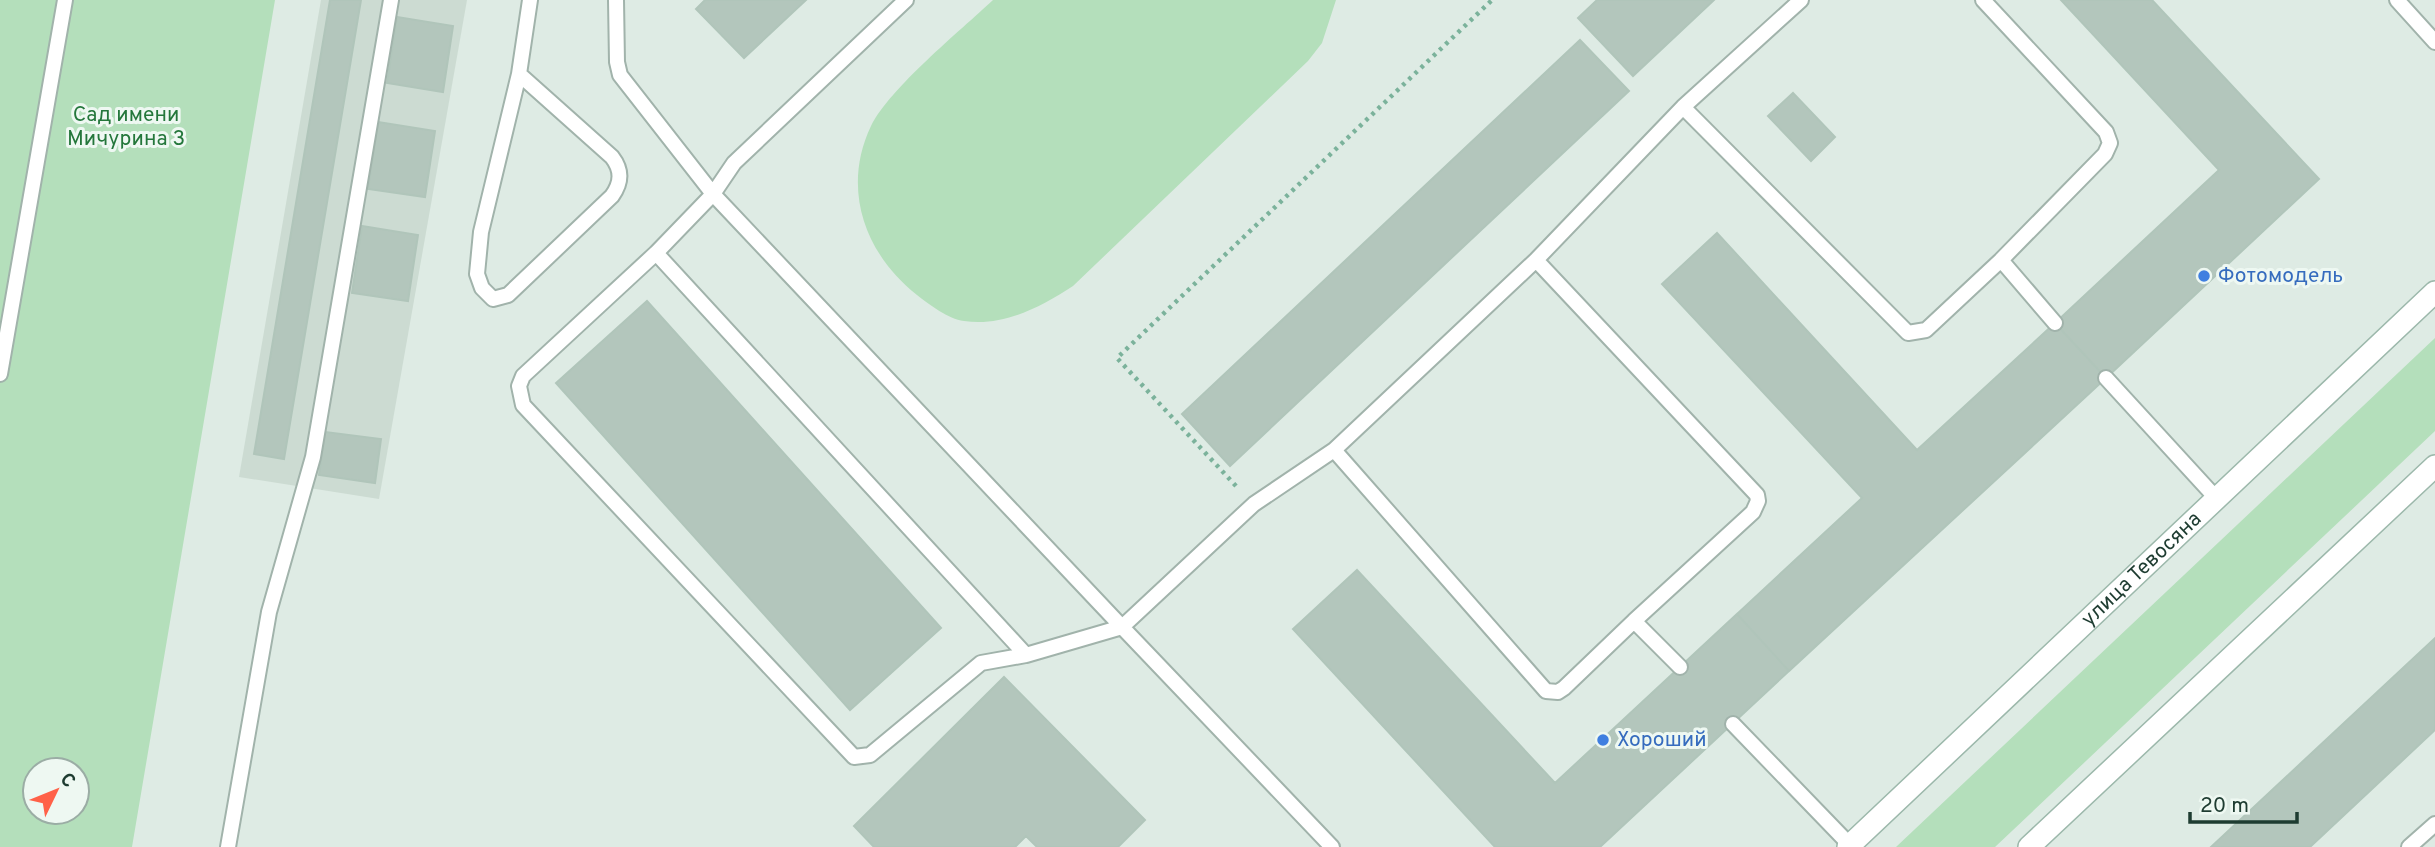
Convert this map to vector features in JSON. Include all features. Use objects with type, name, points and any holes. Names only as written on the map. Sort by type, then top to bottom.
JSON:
[{"type":"main road","name":"улица Тевосяна","points":[[1849,846],[2435,292]]},
{"type":"main road","points":[[2029,847],[2435,466]]},
{"type":"lane","points":[[0,374],[65,0]]},
{"type":"lane","points":[[229,847],[269,612],[313,457],[391,0]]},
{"type":"lane","points":[[519,74],[612,157],[618,165],[620,176],[618,187],[603,205],[508,295],[493,299],[482,288],[477,274],[481,232],[519,74],[530,0]]},
{"type":"lane","points":[[627,0],[616,6],[617,62],[620,75],[713,194],[1327,846]]},
{"type":"lane","points":[[906,0],[734,163],[713,194],[656,253],[523,376],[519,386],[523,405],[854,757],[870,755],[981,663],[1026,655],[1122,627],[1254,504],[1334,450],[1536,260],[1683,107],[1801,0]]},
{"type":"lane","points":[[1683,107],[1908,333],[1926,330],[2001,260],[2105,154],[2110,143],[2106,132],[1983,0]]},
{"type":"lane","points":[[2397,0],[2435,42]]},
{"type":"lane","points":[[656,253],[1026,655]]},
{"type":"lane","points":[[1334,450],[1546,691],[1558,692],[1564,688],[1753,512],[1757,507],[1757,495],[1536,260]]},
{"type":"lane","points":[[2001,260],[2055,323]]},
{"type":"lane","points":[[2106,378],[2216,498]]},
{"type":"lane","points":[[1634,621],[1680,667]]},
{"type":"lane","points":[[1733,724],[1849,846]]},
{"type":"lane","points":[[2409,847],[2435,824]]},
{"type":"path","points":[[1254,504],[1117,358],[1492,0]]},
{"type":"shaded area","points":[[321,0],[467,0],[379,499],[239,477]]},
{"type":"green space","name":"Сад имени Мичурина 3","points":[[0,0],[275,0],[132,847],[0,847]]},
{"type":"green space","points":[[993,0],[1336,0],[1322,43],[1308,61],[1073,286],[1021,314],[993,321],[964,321],[946,315],[917,295],[899,279],[884,260],[863,219],[858,173],[862,150],[880,111],[909,78]]},
{"type":"green space","points":[[2435,338],[2435,431],[1995,847],[1896,847]]},
{"type":"building","points":[[330,0],[361,0],[284,459],[254,454]]},
{"type":"building","points":[[705,0],[806,0],[744,58],[696,9]]},
{"type":"building","points":[[1597,0],[1714,0],[1633,76],[1578,18]]},
{"type":"building","points":[[2061,0],[2152,0],[2319,179],[2106,378],[2055,323],[2219,170]]},
{"type":"building","points":[[397,17],[453,26],[443,92],[387,83]]},
{"type":"building","points":[[1580,40],[1629,91],[1230,466],[1182,414]]},
{"type":"building","points":[[1793,93],[1835,137],[1811,161],[1768,116]]},
{"type":"building","points":[[378,122],[435,131],[425,197],[368,189]]},
{"type":"building","points":[[362,226],[418,235],[408,301],[352,293]]},
{"type":"building","points":[[1717,233],[1917,450],[2055,323],[2106,378],[1789,671],[1737,614],[1862,498],[1662,284]]},
{"type":"building","points":[[647,301],[941,628],[850,710],[556,383]]},
{"type":"building","points":[[325,432],[381,439],[375,483],[319,475]]},
{"type":"building","points":[[1357,570],[1555,783],[1737,614],[1789,671],[1600,847],[1495,847],[1293,629]]},
{"type":"building","points":[[2435,638],[2435,730],[2310,847],[2211,847]]},
{"type":"building","points":[[1004,677],[1145,820],[1118,847],[1037,847],[1026,836],[1015,847],[874,847],[854,826]]},
{"type":"place","name":"Фотомодель","points":[[2204,276]]},
{"type":"place","name":"Хороший","points":[[1603,740]]}]
